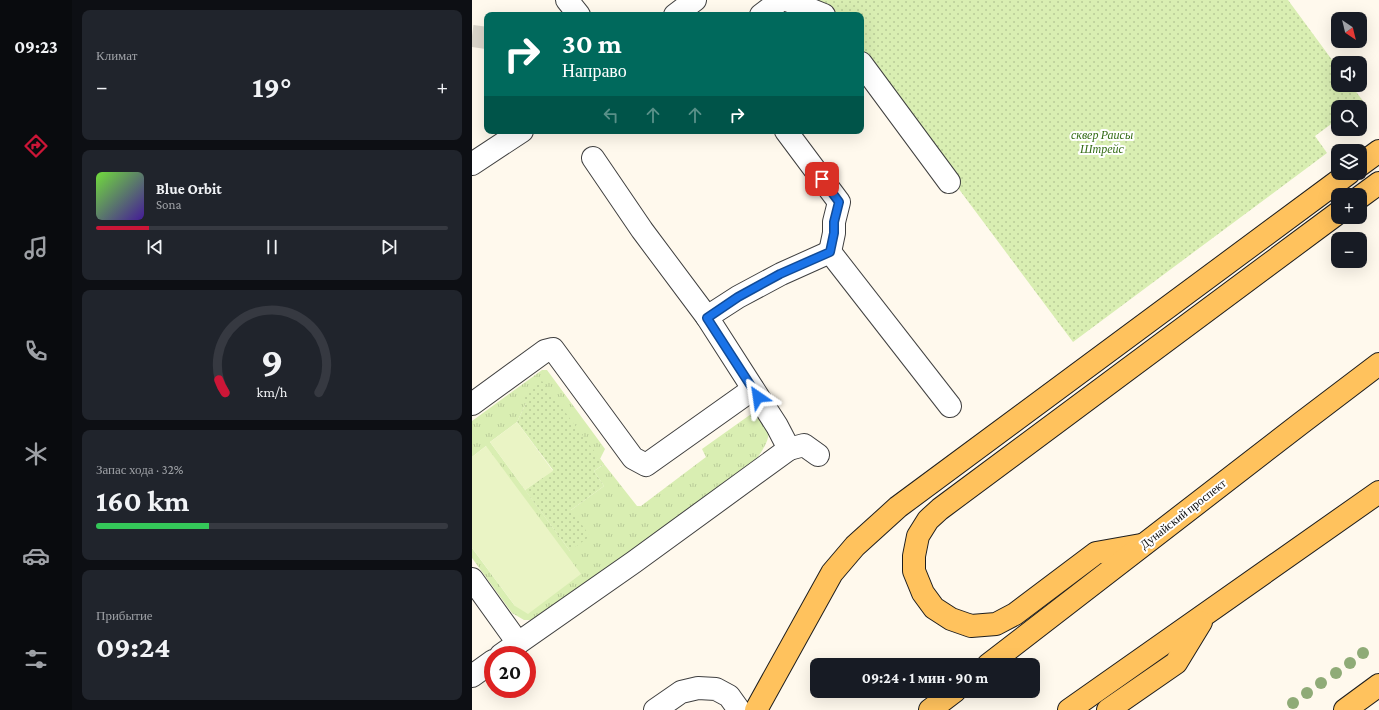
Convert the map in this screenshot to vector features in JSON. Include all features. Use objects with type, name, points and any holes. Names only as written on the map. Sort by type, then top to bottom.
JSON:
[{"type":"main road","points":[[1367,160],[1379,151]]},
{"type":"main road","points":[[756,710],[832,573],[860,541],[898,507],[1340,180]]},
{"type":"main road","points":[[1367,192],[1379,183]]},
{"type":"main road","points":[[1141,546],[1096,553],[1015,614],[996,624],[971,626],[950,619],[934,608],[923,593],[914,571],[914,556],[918,536],[928,520],[940,508],[1331,218]]},
{"type":"main road","name":"Дунайский проспект","points":[[997,658],[1379,364]]},
{"type":"main road","points":[[1069,710],[1379,492]]},
{"type":"main road","points":[[1108,710],[1176,663],[1205,615]]},
{"type":"main road","points":[[1345,710],[1379,685]]},
{"type":"main road","points":[[930,710],[946,698]]},
{"type":"street","points":[[567,0],[577,12]]},
{"type":"street","points":[[679,12],[695,0]]},
{"type":"street","points":[[765,12],[781,0]]},
{"type":"street","points":[[787,0],[817,12]]},
{"type":"street","points":[[864,67],[949,182]]},
{"type":"street","points":[[472,164],[517,134]]},
{"type":"street","points":[[788,134],[839,202],[834,222],[834,233],[830,252],[950,406]]},
{"type":"street","points":[[593,158],[642,230],[707,318],[777,426],[789,449]]},
{"type":"street","points":[[707,318],[738,297],[780,274],[830,252]]},
{"type":"street","points":[[472,404],[545,351],[553,349],[633,458],[646,465],[753,389]]},
{"type":"street","points":[[514,646],[634,562],[789,449],[804,445],[818,455]]},
{"type":"street","points":[[472,579],[508,646]]},
{"type":"street","points":[[472,676],[484,667]]},
{"type":"street","points":[[655,710],[681,692],[698,688],[716,689],[730,696],[739,710]]},
{"type":"green space","name":"сквер Раисы Штрейс","points":[[817,0],[1288,0],[1331,58],[1331,92],[1356,92],[1362,100],[1331,100],[1331,124],[1315,136],[1327,153],[1073,342],[864,62],[864,12],[827,12]]},
{"type":"green space","points":[[542,370],[547,370],[605,449],[600,459],[637,506],[641,506],[706,457],[702,449],[754,412],[766,424],[769,432],[766,444],[757,458],[541,617],[531,620],[524,620],[512,613],[472,558],[472,548],[515,606],[486,446],[472,457],[472,421]],"holes":[[[526,403],[603,465],[594,471],[604,486],[571,510],[570,551],[490,442],[517,422]]]},
{"type":"green space","points":[[542,381],[604,464],[594,471],[604,486],[571,510],[590,536],[570,551],[525,490],[553,470],[517,422],[526,403],[522,396]]},
{"type":"green space","points":[[517,422],[553,471],[525,490],[490,442]]},
{"type":"green space","points":[[486,446],[581,574],[528,614],[515,606],[472,548],[472,457]]},
{"type":"tunnel","points":[[472,36],[484,38]]},
{"type":"route","points":[[758,397],[707,318],[738,297],[780,274],[830,252],[834,233],[834,222],[839,202],[822,179]]}]
